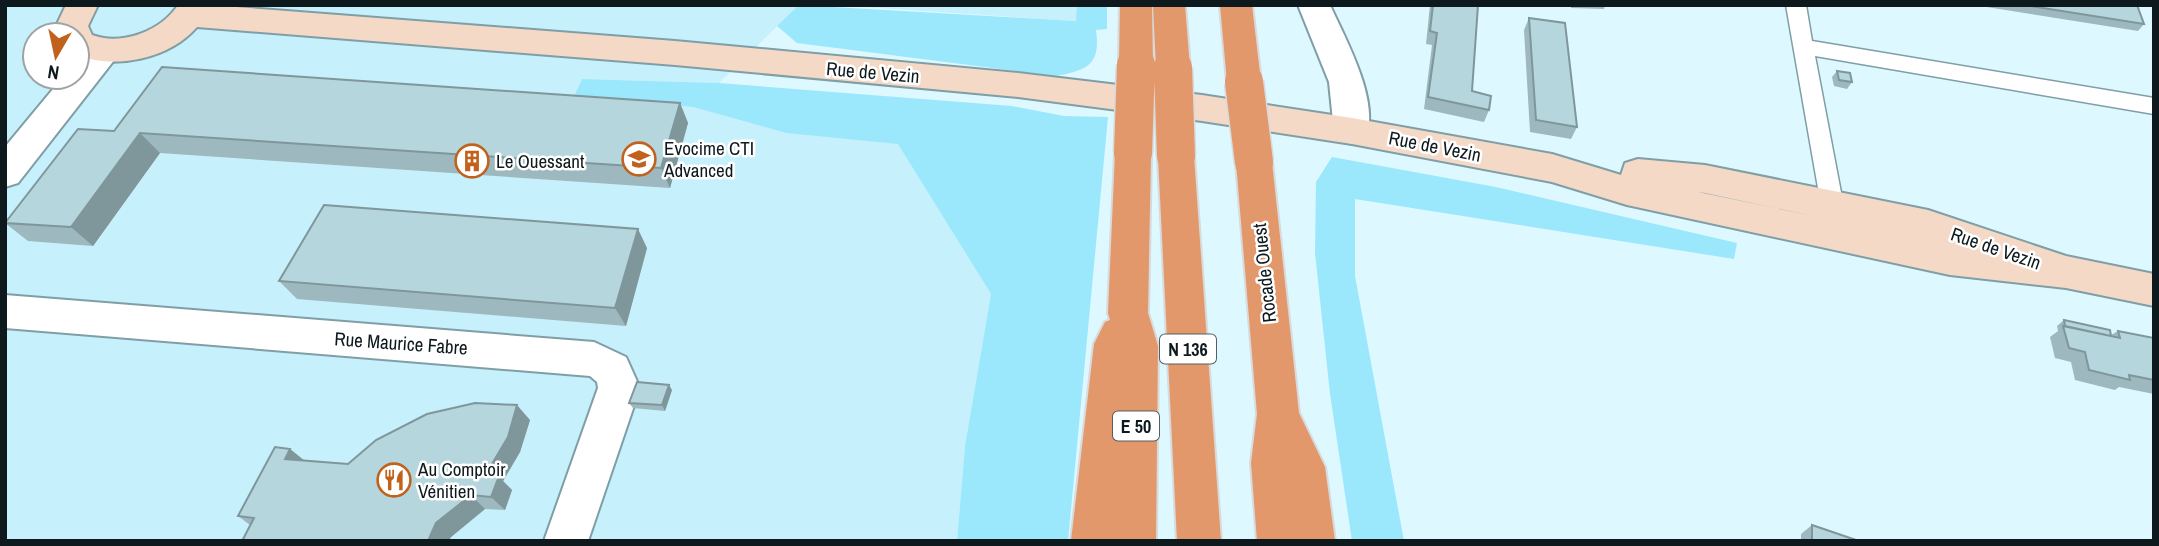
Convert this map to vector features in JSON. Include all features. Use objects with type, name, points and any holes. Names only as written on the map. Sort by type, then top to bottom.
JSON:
[{"type":"highway","points":[[1093,541],[1114,344],[1128,313],[1136,5]]},
{"type":"highway","name":"N 136","points":[[1169,5],[1199,541]]},
{"type":"highway","name":"Rocade Ouest","points":[[1236,5],[1278,414],[1272,463],[1279,541]]},
{"type":"highway","name":"E 50","points":[[1128,313],[1138,346],[1134,541]]},
{"type":"highway","points":[[1278,414],[1304,467],[1313,541]]},
{"type":"main road","points":[[91,42],[135,48],[167,34],[192,10]]},
{"type":"main road","name":"Rue de Vezin","points":[[192,10],[1004,84],[1202,108],[1352,131],[1552,168],[1705,179],[1928,225],[2066,272]]},
{"type":"main road","name":"Rue de Vezin","points":[[1552,168],[1627,191],[1950,259],[2066,272],[2154,290]]},
{"type":"street","points":[[1318,7],[1347,84],[1353,116],[1352,131]]},
{"type":"street","points":[[5,173],[55,91]]},
{"type":"street","name":"Rue Maurice Fabre","points":[[5,312],[594,359],[606,363],[614,369],[619,388],[566,541]]},
{"type":"lane","points":[[1796,5],[1832,205],[1857,232],[1878,244]]},
{"type":"lane","points":[[1803,47],[2154,106]]},
{"type":"lane","points":[[1698,207],[1735,203],[1809,216],[1822,215],[1832,205]]},
{"type":"shaded area","points":[[5,5],[799,5],[719,83],[582,79],[574,95],[693,107],[786,133],[898,143],[991,294],[965,446],[957,541],[5,541]]},
{"type":"shaded area","points":[[799,5],[1076,21],[1077,5],[1107,5],[1107,29],[1096,30],[1096,51],[1090,64],[1056,76],[797,43],[777,26]]},
{"type":"shaded area","points":[[834,5],[1077,5],[1077,21],[1060,20]]},
{"type":"shaded area","points":[[582,79],[719,83],[1012,106],[1064,116],[1108,117],[1068,541],[957,541],[965,446],[991,294],[898,144],[786,133],[693,107],[574,96]]},
{"type":"shaded area","points":[[1332,157],[1496,187],[1737,243],[1734,259],[1355,199],[1355,276],[1404,541],[1352,541],[1330,394],[1315,253],[1316,182]]},
{"type":"building","points":[[1433,5],[1478,5],[1472,91],[1491,96],[1489,110],[1428,97],[1437,33],[1430,31]]},
{"type":"building","points":[[2024,5],[2137,5],[2144,24]]},
{"type":"building","points":[[1529,18],[1565,23],[1577,127],[1536,120]]},
{"type":"building","name":"Le Ouessant","points":[[162,67],[680,103],[661,168],[140,133],[71,227],[5,223],[78,129],[114,131]]},
{"type":"building","points":[[1837,71],[1850,73],[1852,82],[1839,80]]},
{"type":"building","points":[[324,205],[638,229],[615,308],[279,281]]},
{"type":"building","points":[[2064,320],[2110,330],[2111,336],[2065,326]]},
{"type":"building","points":[[2063,326],[2120,338],[2118,331],[2154,338],[2154,380],[2129,375],[2130,380],[2089,370],[2085,352],[2069,348]]},
{"type":"building","points":[[637,382],[669,385],[662,405],[629,403]]},
{"type":"building","name":"Au Comptoir Vénitien","points":[[475,403],[517,405],[508,437],[486,474],[499,476],[491,497],[471,495],[436,523],[428,541],[242,541],[254,518],[238,516],[275,447],[290,449],[285,459],[348,464],[376,440],[427,414]]},
{"type":"building","points":[[1812,525],[1859,541],[1812,541]]},
{"type":"place","name":"Evocime CTI Advanced","points":[[639,159]]},
{"type":"place","name":"Le Ouessant","points":[[472,161]]},
{"type":"place","name":"Au Comptoir Vénitien","points":[[394,480]]}]
